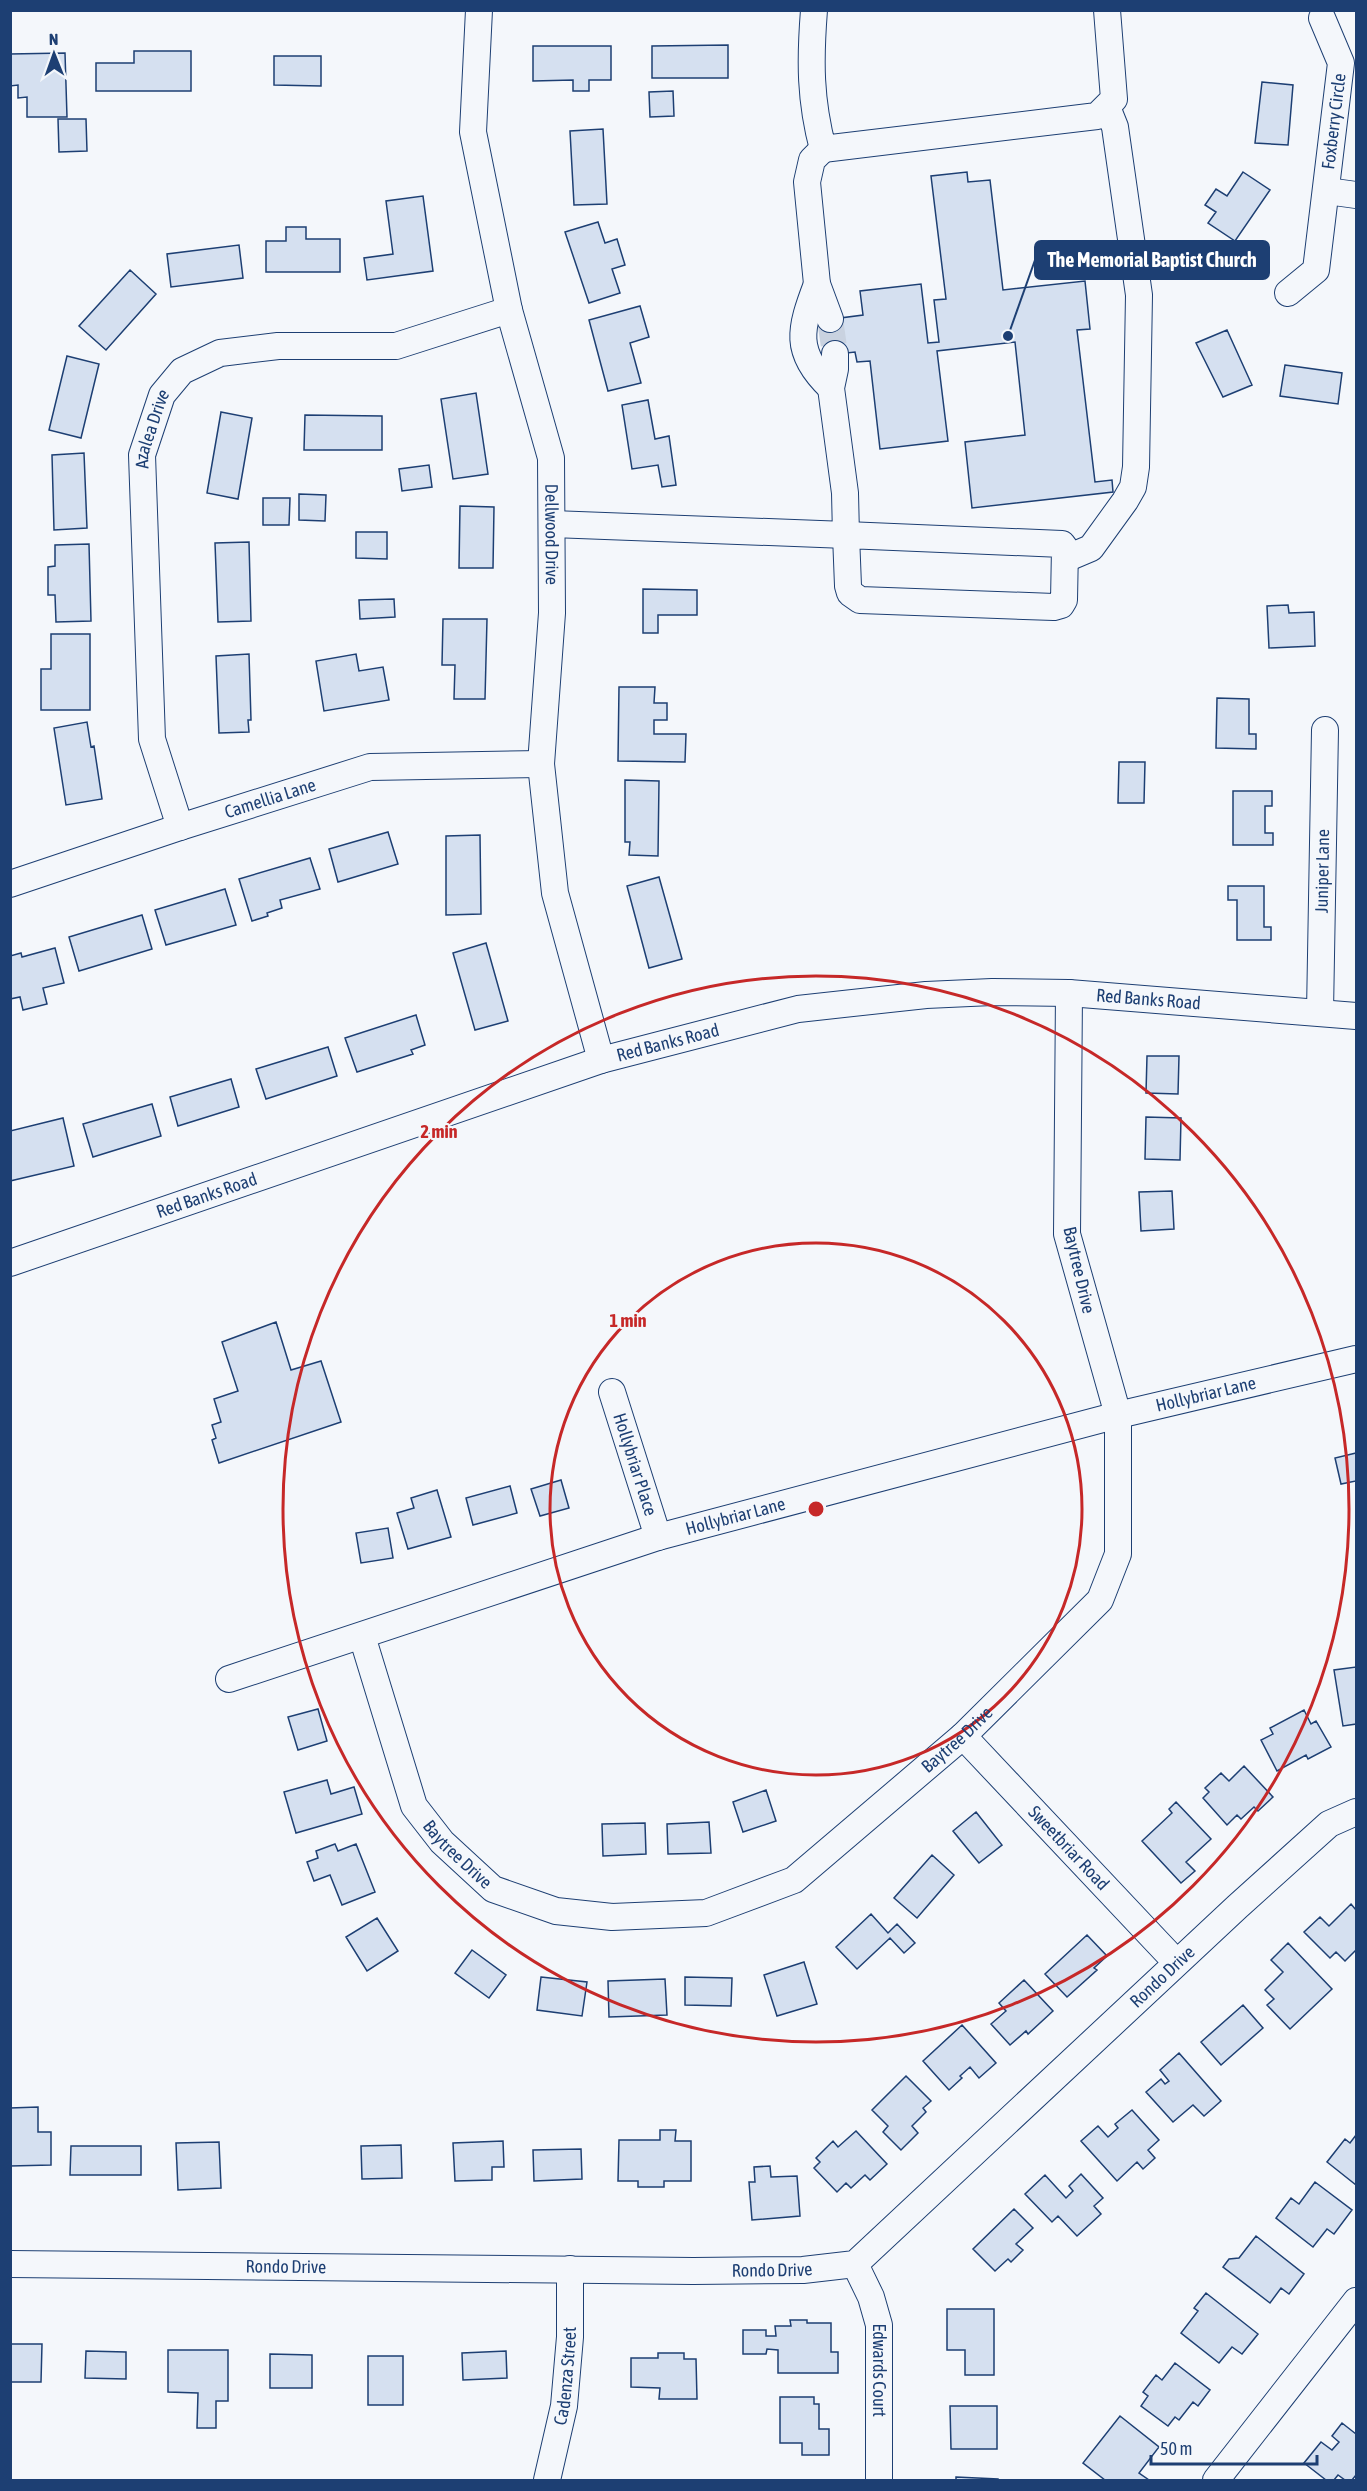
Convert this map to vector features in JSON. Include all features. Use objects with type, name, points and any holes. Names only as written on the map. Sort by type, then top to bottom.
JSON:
[{"type":"street","name":"Dellwood Drive","points":[[479,10],[473,132],[509,310],[551,458],[552,613],[541,764],[555,893],[601,1060]]},
{"type":"street","points":[[814,10],[810,61],[816,122],[824,149]]},
{"type":"street","points":[[830,319],[817,284],[807,183],[812,159],[824,149],[1096,116],[1114,99],[1107,10]]},
{"type":"street","name":"Foxberry Circle","points":[[1288,293],[1316,270],[1327,191],[1341,63],[1322,18]]},
{"type":"street","points":[[1065,559],[1090,548],[1125,501],[1133,487],[1137,467],[1139,294],[1114,126],[1107,107]]},
{"type":"street","points":[[1327,191],[1356,195]]},
{"type":"street","points":[[817,284],[803,322],[802,343],[809,364],[831,388]]},
{"type":"street","name":"Azalea Drive","points":[[180,827],[153,739],[142,455],[162,395],[182,371],[220,353],[278,346],[396,346],[509,310]]},
{"type":"street","points":[[552,524],[846,535],[1056,542],[1065,548],[1064,600],[1061,605],[1054,607],[860,600],[850,593],[848,586],[846,535],[845,493],[831,388],[835,354]]},
{"type":"street","name":"Juniper Lane","points":[[1320,1012],[1325,730]]},
{"type":"street","name":"Camellia Lane","points":[[10,884],[370,767],[541,764]]},
{"type":"street","name":"Red Banks Road","points":[[10,1263],[601,1060],[798,1009],[926,995],[992,992],[1069,993],[1356,1016]]},
{"type":"street","name":"Baytree Drive","points":[[362,1636],[414,1806],[442,1842],[493,1888],[556,1911],[612,1917],[706,1913],[794,1880],[963,1736],[1100,1600],[1118,1554],[1118,1415],[1067,1234],[1069,993]]},
{"type":"street","name":"Hollybriar Lane","points":[[229,1678],[658,1537],[1118,1415],[1356,1359]]},
{"type":"street","name":"Hollybriar Place","points":[[612,1392],[658,1537]]},
{"type":"street","name":"Sweetbriar Road","points":[[963,1736],[1176,1962]]},
{"type":"street","name":"Rondo Drive","points":[[10,2264],[693,2271],[803,2270],[855,2264],[1176,1962],[1329,1824],[1356,1812]]},
{"type":"street","name":"Edwards Court","points":[[855,2264],[871,2297],[879,2325],[879,2481]]},
{"type":"street","name":"Cadenza Street","points":[[547,2481],[564,2406],[570,2337],[570,2269]]},
{"type":"street","points":[[1216,2481],[1356,2301]]},
{"type":"building","points":[[728,45],[728,78],[652,78],[652,46]]},
{"type":"building","points":[[533,46],[611,46],[611,80],[589,80],[589,91],[573,91],[573,80],[533,81]]},
{"type":"building","points":[[134,51],[191,51],[191,91],[96,91],[96,63],[134,63]]},
{"type":"building","points":[[65,53],[67,117],[27,117],[27,97],[18,98],[18,85],[10,86],[10,54]]},
{"type":"building","points":[[274,56],[321,56],[321,86],[274,85]]},
{"type":"building","points":[[1262,82],[1293,85],[1288,145],[1255,143]]},
{"type":"building","points":[[673,91],[674,116],[650,117],[649,92]]},
{"type":"building","points":[[58,119],[86,119],[87,151],[59,152]]},
{"type":"building","points":[[603,129],[607,204],[574,205],[570,131]]},
{"type":"building","points":[[967,172],[968,182],[990,180],[1003,290],[1085,281],[1090,329],[1077,330],[1095,482],[1112,480],[1113,492],[972,508],[965,442],[1025,435],[1015,342],[937,351],[948,441],[880,449],[870,361],[857,362],[855,352],[829,355],[825,320],[863,315],[860,291],[921,284],[928,343],[939,342],[934,300],[946,299],[931,176]]},
{"type":"building","points":[[1243,172],[1270,190],[1235,241],[1208,223],[1216,212],[1205,205],[1216,189],[1227,196]]},
{"type":"building","points":[[423,196],[433,271],[367,280],[364,258],[393,254],[386,201]]},
{"type":"building","points":[[598,222],[605,243],[617,239],[625,265],[612,269],[620,293],[589,303],[565,232]]},
{"type":"building","points":[[286,227],[306,227],[306,239],[340,239],[340,272],[266,272],[266,241],[286,241]]},
{"type":"building","points":[[239,245],[243,278],[171,287],[167,254]]},
{"type":"building","points":[[130,270],[156,294],[106,350],[79,326]]},
{"type":"building","points":[[640,306],[649,337],[630,343],[641,383],[608,391],[589,320]]},
{"type":"building","points":[[1227,330],[1252,385],[1223,397],[1196,343]]},
{"type":"building","points":[[67,356],[99,364],[81,438],[49,430]]},
{"type":"building","points":[[1285,365],[1342,373],[1338,404],[1280,396]]},
{"type":"building","points":[[476,393],[488,474],[453,479],[441,399]]},
{"type":"building","points":[[648,400],[655,439],[669,436],[676,485],[662,487],[658,465],[632,469],[622,405]]},
{"type":"building","points":[[221,412],[252,418],[238,499],[207,493]]},
{"type":"building","points":[[305,415],[382,416],[382,450],[304,450]]},
{"type":"building","points":[[84,453],[87,528],[54,530],[52,455]]},
{"type":"building","points":[[429,465],[432,487],[402,491],[399,469]]},
{"type":"building","points":[[299,494],[326,495],[325,521],[299,520]]},
{"type":"building","points":[[263,498],[290,498],[289,525],[263,525]]},
{"type":"building","points":[[460,506],[494,507],[493,568],[459,568]]},
{"type":"building","points":[[356,532],[387,532],[387,559],[356,558]]},
{"type":"building","points":[[249,542],[251,621],[218,622],[215,543]]},
{"type":"building","points":[[89,544],[91,621],[56,622],[55,595],[48,595],[48,567],[55,566],[55,545]]},
{"type":"building","points":[[643,589],[697,590],[697,615],[658,615],[658,633],[643,633]]},
{"type":"building","points":[[394,599],[395,617],[360,619],[359,600]]},
{"type":"building","points":[[1288,605],[1289,613],[1314,612],[1315,646],[1269,648],[1267,606]]},
{"type":"building","points":[[443,619],[487,619],[485,699],[454,699],[455,665],[442,665]]},
{"type":"building","points":[[51,634],[90,634],[90,710],[41,710],[41,669],[51,669]]},
{"type":"building","points":[[249,654],[251,720],[248,720],[249,732],[219,733],[216,656]]},
{"type":"building","points":[[356,654],[359,671],[383,667],[389,700],[324,711],[316,661]]},
{"type":"building","points":[[619,687],[655,687],[654,703],[667,703],[667,720],[654,720],[654,734],[686,734],[685,762],[618,761]]},
{"type":"building","points":[[1217,698],[1249,699],[1249,734],[1256,734],[1256,749],[1216,748]]},
{"type":"building","points":[[87,722],[91,747],[94,746],[102,799],[66,805],[54,728]]},
{"type":"building","points":[[1119,762],[1145,762],[1144,803],[1118,803]]},
{"type":"building","points":[[625,780],[659,781],[658,856],[629,855],[630,842],[625,842]]},
{"type":"building","points":[[1233,791],[1272,791],[1272,806],[1265,806],[1265,833],[1273,833],[1273,845],[1233,845]]},
{"type":"building","points":[[388,832],[398,864],[338,882],[329,849]]},
{"type":"building","points":[[480,835],[481,914],[446,915],[446,836]]},
{"type":"building","points":[[310,858],[320,889],[280,900],[282,908],[252,921],[239,879]]},
{"type":"building","points":[[659,877],[682,959],[649,968],[627,886]]},
{"type":"building","points":[[1228,886],[1264,886],[1264,927],[1271,927],[1271,940],[1237,940],[1237,900],[1228,900]]},
{"type":"building","points":[[225,889],[236,925],[166,945],[155,910]]},
{"type":"building","points":[[142,915],[152,949],[79,971],[69,937]]},
{"type":"building","points":[[486,943],[508,1021],[475,1030],[453,953]]},
{"type":"building","points":[[55,948],[64,983],[43,988],[47,1004],[23,1010],[20,997],[10,999],[10,956],[21,953],[22,957]]},
{"type":"building","points":[[416,1015],[425,1045],[411,1050],[413,1054],[357,1072],[345,1038]]},
{"type":"building","points":[[328,1047],[337,1076],[266,1099],[256,1069]]},
{"type":"building","points":[[1147,1056],[1179,1056],[1178,1094],[1146,1093]]},
{"type":"building","points":[[231,1079],[239,1107],[178,1126],[170,1097]]},
{"type":"building","points":[[152,1104],[161,1136],[93,1157],[83,1124]]},
{"type":"building","points":[[1146,1117],[1181,1118],[1180,1160],[1145,1159]]},
{"type":"building","points":[[63,1118],[74,1166],[10,1181],[10,1131]]},
{"type":"building","points":[[1172,1191],[1174,1229],[1141,1231],[1139,1192]]},
{"type":"building","points":[[276,1322],[291,1370],[321,1361],[341,1422],[219,1463],[212,1440],[216,1438],[212,1425],[221,1422],[214,1399],[238,1391],[222,1342]]},
{"type":"building","points":[[1356,1453],[1356,1481],[1341,1484],[1335,1458]]},
{"type":"building","points":[[561,1480],[569,1508],[540,1516],[531,1489]]},
{"type":"building","points":[[510,1486],[517,1513],[473,1525],[466,1498]]},
{"type":"building","points":[[437,1490],[451,1537],[408,1549],[397,1513],[414,1508],[411,1498]]},
{"type":"building","points":[[388,1528],[393,1558],[361,1563],[356,1533]]},
{"type":"building","points":[[1356,1667],[1356,1724],[1343,1726],[1334,1670]]},
{"type":"building","points":[[318,1709],[327,1741],[298,1750],[288,1717]]},
{"type":"building","points":[[1304,1710],[1311,1724],[1316,1721],[1331,1747],[1308,1759],[1306,1755],[1277,1771],[1261,1740],[1273,1734],[1270,1728]]},
{"type":"building","points":[[1244,1766],[1273,1797],[1258,1811],[1254,1807],[1241,1819],[1237,1815],[1227,1825],[1203,1798],[1209,1792],[1205,1788],[1221,1773],[1229,1781]]},
{"type":"building","points":[[327,1780],[331,1794],[354,1787],[362,1814],[296,1833],[284,1792]]},
{"type":"building","points":[[766,1790],[776,1821],[743,1832],[733,1802]]},
{"type":"building","points":[[1176,1802],[1211,1839],[1186,1862],[1195,1871],[1181,1883],[1142,1841],[1172,1813],[1169,1809]]},
{"type":"building","points":[[976,1812],[1002,1845],[979,1863],[953,1831]]},
{"type":"building","points":[[709,1822],[711,1853],[668,1854],[667,1824]]},
{"type":"building","points":[[645,1823],[646,1854],[603,1856],[602,1824]]},
{"type":"building","points":[[335,1844],[338,1851],[356,1844],[375,1892],[342,1905],[330,1875],[314,1881],[307,1862],[318,1858],[316,1851]]},
{"type":"building","points":[[932,1855],[954,1875],[917,1918],[894,1898]]},
{"type":"building","points":[[1351,1904],[1356,1910],[1356,1950],[1345,1961],[1336,1952],[1330,1958],[1304,1932],[1320,1917],[1329,1926]]},
{"type":"building","points":[[871,1914],[888,1933],[897,1924],[915,1943],[904,1953],[890,1938],[857,1969],[836,1947]]},
{"type":"building","points":[[377,1918],[398,1951],[367,1971],[346,1937]]},
{"type":"building","points":[[1087,1935],[1107,1956],[1094,1968],[1097,1970],[1067,1997],[1045,1974]]},
{"type":"building","points":[[1288,1943],[1332,1989],[1290,2029],[1267,2005],[1274,1999],[1265,1990],[1283,1972],[1271,1960]]},
{"type":"building","points":[[472,1950],[506,1975],[489,1998],[455,1973]]},
{"type":"building","points":[[804,1962],[817,2004],[777,2016],[764,1975]]},
{"type":"building","points":[[541,1977],[587,1982],[582,2016],[537,2010]]},
{"type":"building","points":[[685,1977],[732,1978],[731,2006],[685,2005]]},
{"type":"building","points":[[665,1979],[667,2015],[609,2017],[608,1981]]},
{"type":"building","points":[[1024,1980],[1053,2011],[1028,2034],[1026,2031],[1010,2045],[991,2024],[1006,2011],[999,2003]]},
{"type":"building","points":[[1243,2005],[1263,2028],[1221,2065],[1201,2042]]},
{"type":"building","points":[[962,2025],[996,2063],[979,2078],[970,2067],[949,2090],[923,2061]]},
{"type":"building","points":[[1179,2053],[1221,2101],[1204,2116],[1193,2105],[1173,2122],[1146,2092],[1161,2079],[1165,2084],[1169,2081],[1160,2070]]},
{"type":"building","points":[[906,2076],[931,2101],[923,2108],[926,2112],[912,2126],[918,2133],[901,2150],[883,2132],[888,2126],[872,2110]]},
{"type":"building","points":[[38,2107],[38,2132],[51,2132],[51,2165],[10,2166],[10,2108]]},
{"type":"building","points":[[1132,2110],[1159,2140],[1148,2150],[1155,2158],[1143,2169],[1137,2162],[1117,2181],[1081,2141],[1098,2126],[1108,2137],[1118,2128],[1115,2124]]},
{"type":"building","points":[[660,2130],[676,2130],[675,2141],[691,2141],[691,2181],[664,2181],[664,2187],[638,2187],[638,2181],[618,2181],[619,2140],[660,2140]]},
{"type":"building","points":[[856,2131],[887,2164],[870,2180],[865,2175],[851,2188],[846,2183],[837,2192],[814,2168],[820,2162],[816,2158],[833,2141],[838,2147]]},
{"type":"building","points":[[1356,2135],[1356,2185],[1327,2162],[1345,2139],[1350,2143]]},
{"type":"building","points":[[503,2141],[504,2167],[492,2167],[492,2180],[455,2181],[453,2143]]},
{"type":"building","points":[[219,2142],[221,2188],[178,2190],[176,2143]]},
{"type":"building","points":[[401,2145],[402,2178],[362,2179],[361,2146]]},
{"type":"building","points":[[71,2146],[141,2146],[141,2175],[70,2175]]},
{"type":"building","points":[[581,2149],[582,2179],[534,2181],[533,2150]]},
{"type":"building","points":[[770,2166],[771,2177],[797,2176],[800,2216],[752,2220],[749,2182],[755,2182],[754,2167]]},
{"type":"building","points":[[1081,2174],[1103,2198],[1094,2206],[1101,2214],[1077,2236],[1058,2216],[1052,2222],[1025,2194],[1045,2175],[1066,2198],[1073,2191],[1069,2186]]},
{"type":"building","points":[[1315,2182],[1352,2210],[1334,2234],[1327,2229],[1313,2247],[1276,2218],[1291,2198],[1299,2204]]},
{"type":"building","points":[[1014,2209],[1033,2228],[1016,2244],[1023,2250],[1011,2262],[1008,2259],[995,2271],[973,2249]]},
{"type":"building","points":[[1256,2236],[1304,2274],[1289,2294],[1281,2288],[1270,2303],[1223,2267],[1229,2259],[1239,2258]]},
{"type":"building","points":[[1206,2293],[1258,2334],[1242,2354],[1232,2347],[1219,2363],[1181,2333],[1198,2311],[1194,2308]]},
{"type":"building","points":[[947,2309],[994,2309],[994,2375],[965,2375],[965,2350],[947,2350]]},
{"type":"building","points":[[790,2320],[831,2323],[831,2352],[838,2352],[838,2373],[778,2373],[778,2350],[767,2349],[766,2354],[743,2354],[743,2330],[766,2330],[766,2336],[776,2336],[775,2326],[791,2326]]},
{"type":"building","points":[[10,2344],[42,2344],[41,2382],[10,2382]]},
{"type":"building","points":[[168,2350],[228,2350],[228,2401],[216,2401],[216,2428],[197,2428],[198,2393],[168,2392]]},
{"type":"building","points":[[86,2351],[126,2352],[126,2379],[85,2378]]},
{"type":"building","points":[[506,2351],[507,2378],[463,2380],[462,2353]]},
{"type":"building","points":[[658,2353],[684,2353],[684,2359],[696,2359],[697,2399],[659,2399],[660,2388],[631,2387],[631,2358],[658,2358]]},
{"type":"building","points":[[270,2354],[312,2355],[312,2388],[270,2388]]},
{"type":"building","points":[[368,2356],[403,2356],[403,2405],[368,2405]]},
{"type":"building","points":[[1175,2363],[1210,2390],[1198,2406],[1193,2402],[1179,2420],[1175,2417],[1168,2426],[1141,2406],[1148,2396],[1143,2392],[1156,2375],[1162,2380]]},
{"type":"building","points":[[780,2397],[814,2397],[814,2404],[819,2404],[819,2429],[829,2429],[829,2455],[802,2455],[802,2443],[780,2443]]},
{"type":"building","points":[[950,2406],[997,2406],[997,2449],[951,2449]]},
{"type":"building","points":[[1120,2416],[1159,2447],[1139,2473],[1149,2480],[1105,2480],[1083,2463]]},
{"type":"building","points":[[1342,2423],[1356,2434],[1356,2475],[1352,2480],[1345,2480],[1338,2475],[1334,2480],[1326,2480],[1304,2463],[1321,2442],[1332,2450],[1339,2442],[1332,2436]]},
{"type":"building","points":[[956,2477],[998,2479],[998,2480],[956,2480]]},
{"type":"tunnel","points":[[830,319],[835,354]]},
{"type":"place","name":"The Memorial Baptist Church","points":[[1008,336]]}]
